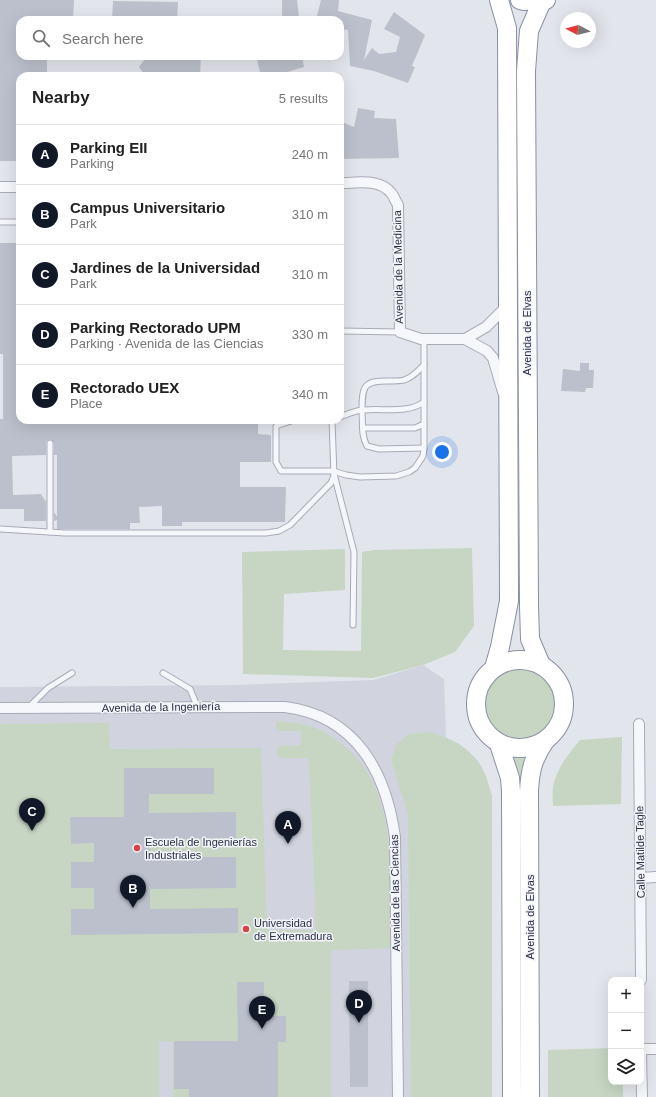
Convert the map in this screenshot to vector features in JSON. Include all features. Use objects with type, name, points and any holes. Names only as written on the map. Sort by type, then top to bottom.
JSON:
[{"type":"highway","name":"Avenida de Elvas","points":[[494,668],[500,647],[508,601],[508,28],[499,0]]},
{"type":"highway","points":[[520,0],[544,0]]},
{"type":"highway","name":"Avenida de Elvas","points":[[541,665],[530,639],[529,606],[526,71],[529,31],[544,0]]},
{"type":"highway","points":[[526,660],[541,665],[554,676],[560,686],[563,696],[564,704],[560,722],[552,735],[534,747],[522,749],[510,748],[492,740],[484,730],[475,708],[477,692],[480,684],[486,675],[494,668],[506,662],[526,660]]},
{"type":"highway","name":"Avenida de Elvas","points":[[530,1097],[529,791],[533,761],[537,752],[545,741]]},
{"type":"highway","name":"Avenida de Elvas","points":[[499,744],[510,778],[511,791],[512,1097]]},
{"type":"street","name":"Avenida de la Medicina","points":[[344,183],[371,183],[383,185],[392,194],[398,206],[400,332],[424,339],[465,339]]},
{"type":"street","points":[[0,187],[16,187]]},
{"type":"street","name":"Avenida de Elvas","points":[[465,339],[486,327],[508,305]]},
{"type":"street","name":"Avenida de Elvas","points":[[465,339],[487,351],[493,358],[508,408]]},
{"type":"street","name":"Avenida de la Ingeniería","points":[[0,708],[197,706],[285,707],[309,711],[320,716]]},
{"type":"street","name":"Avenida de las Ciencias","points":[[320,716],[337,725],[352,738],[371,762],[380,778],[387,796],[393,824],[396,851],[398,1097]]},
{"type":"street","name":"Calle Matilde Tagle","points":[[639,724],[641,977]]},
{"type":"street","points":[[640,878],[656,877]]},
{"type":"street","points":[[644,1050],[656,1049]]},
{"type":"street","points":[[642,1085],[642,1097]]},
{"type":"lane","points":[[0,222],[16,222]]},
{"type":"lane","points":[[344,331],[400,332]]},
{"type":"lane","points":[[282,424],[276,426],[276,462],[281,471],[333,471],[360,477],[387,476],[409,472],[419,463],[424,448],[424,339]]},
{"type":"lane","points":[[424,365],[404,381],[375,380],[368,384],[363,392],[362,410],[363,440],[367,446],[373,448],[424,448]]},
{"type":"lane","points":[[344,416],[362,410],[409,409],[417,407],[424,402]]},
{"type":"lane","points":[[0,529],[50,532],[279,531],[290,525],[331,483],[334,476],[332,424]]},
{"type":"lane","points":[[363,428],[415,428],[424,424]]},
{"type":"lane","points":[[50,443],[50,532]]},
{"type":"lane","points":[[333,471],[354,552],[353,625]]},
{"type":"lane","points":[[28,708],[48,688],[72,673]]},
{"type":"lane","points":[[162,673],[190,689],[197,706]]},
{"type":"shaded area","name":"Universidad de Extremadura","points":[[423,665],[444,679],[446,737],[461,745],[478,761],[484,772],[492,796],[492,1097],[0,1097],[0,687],[234,685],[373,680]]},
{"type":"green space","points":[[472,548],[474,626],[455,652],[423,665],[373,678],[243,674],[242,552],[345,549],[345,590],[284,594],[283,650],[361,651],[362,552],[374,550]]},
{"type":"green space","points":[[520,667],[534,670],[546,678],[554,690],[557,704],[554,718],[546,730],[534,738],[520,741],[506,738],[494,730],[486,718],[483,704],[486,690],[494,678],[506,670]]},
{"type":"green space","points":[[276,721],[313,727],[320,730],[336,740],[357,758],[372,781],[382,807],[388,835],[391,893],[391,948],[331,950],[331,1097],[173,1097],[173,1042],[159,1041],[159,1097],[0,1097],[0,724],[109,723],[110,749],[261,748],[267,930],[316,930],[309,758],[280,758],[277,753],[278,746],[301,745],[301,731],[277,731]]},
{"type":"green space","points":[[429,732],[454,741],[474,757],[480,764],[492,796],[492,1097],[411,1097],[408,815],[391,760],[396,745],[408,734]]},
{"type":"green space","points":[[622,737],[621,804],[553,806],[553,789],[557,774],[567,756],[580,740]]},
{"type":"green space","points":[[527,755],[524,764],[522,789],[517,789],[517,773],[513,756],[517,757]]},
{"type":"green space","points":[[608,1048],[608,1085],[623,1085],[623,1097],[548,1097],[548,1050]]},
{"type":"building","points":[[0,0],[74,0],[73,16],[16,16],[16,60],[47,60],[47,72],[16,72],[16,161],[0,161]]},
{"type":"building","points":[[282,0],[297,0],[299,16],[282,16]]},
{"type":"building","points":[[321,0],[339,0],[338,11],[372,20],[364,60],[372,48],[379,54],[396,52],[400,37],[384,29],[394,12],[425,35],[412,66],[415,67],[408,83],[374,71],[350,66],[348,30],[344,30],[344,16],[317,16]]},
{"type":"building","points":[[113,1],[178,2],[177,16],[112,16]]},
{"type":"building","points":[[144,60],[201,60],[200,72],[142,72],[139,67]]},
{"type":"building","points":[[257,60],[303,60],[304,67],[287,72],[260,72]]},
{"type":"building","points":[[358,108],[375,111],[374,118],[396,119],[399,158],[344,159],[344,123],[354,127]]},
{"type":"building","points":[[0,243],[16,243],[16,424],[258,424],[258,434],[271,435],[271,462],[240,462],[240,487],[286,487],[285,522],[182,522],[182,526],[162,526],[162,506],[139,507],[140,523],[130,523],[130,529],[57,529],[57,520],[54,521],[54,512],[57,517],[57,455],[54,455],[54,443],[50,439],[46,441],[46,455],[12,456],[13,495],[41,494],[46,502],[46,521],[24,521],[24,509],[0,509],[0,419],[3,419],[3,354],[0,354]]},
{"type":"building","points":[[580,363],[589,363],[589,370],[594,370],[593,388],[586,388],[585,392],[561,391],[563,369],[580,371]]},
{"type":"building","name":"Escuela de Ingenierías Industriales","points":[[124,768],[214,768],[214,794],[149,794],[149,813],[236,812],[236,838],[150,839],[150,857],[236,857],[236,888],[150,889],[150,909],[238,908],[238,933],[71,935],[71,909],[94,909],[94,888],[71,888],[71,862],[94,862],[94,843],[71,844],[70,817],[124,817]]},
{"type":"building","points":[[349,981],[368,981],[368,1087],[350,1087]]},
{"type":"building","points":[[237,982],[264,982],[264,1016],[286,1016],[286,1042],[278,1042],[278,1097],[189,1097],[189,1089],[174,1089],[174,1041],[238,1041]]},
{"type":"place","name":"Jardines de la Universidad","points":[[32,831]]},
{"type":"place","name":"Parking EII","points":[[288,844]]},
{"type":"place","name":"Escuela de Ingenierías Industriales","points":[[137,848]]},
{"type":"place","name":"Campus Universitario","points":[[133,908]]},
{"type":"place","name":"Universidad de Extremadura","points":[[246,929]]},
{"type":"place","name":"Parking Rectorado UPM","points":[[359,1023]]},
{"type":"place","name":"Rectorado UEX","points":[[262,1029]]}]
